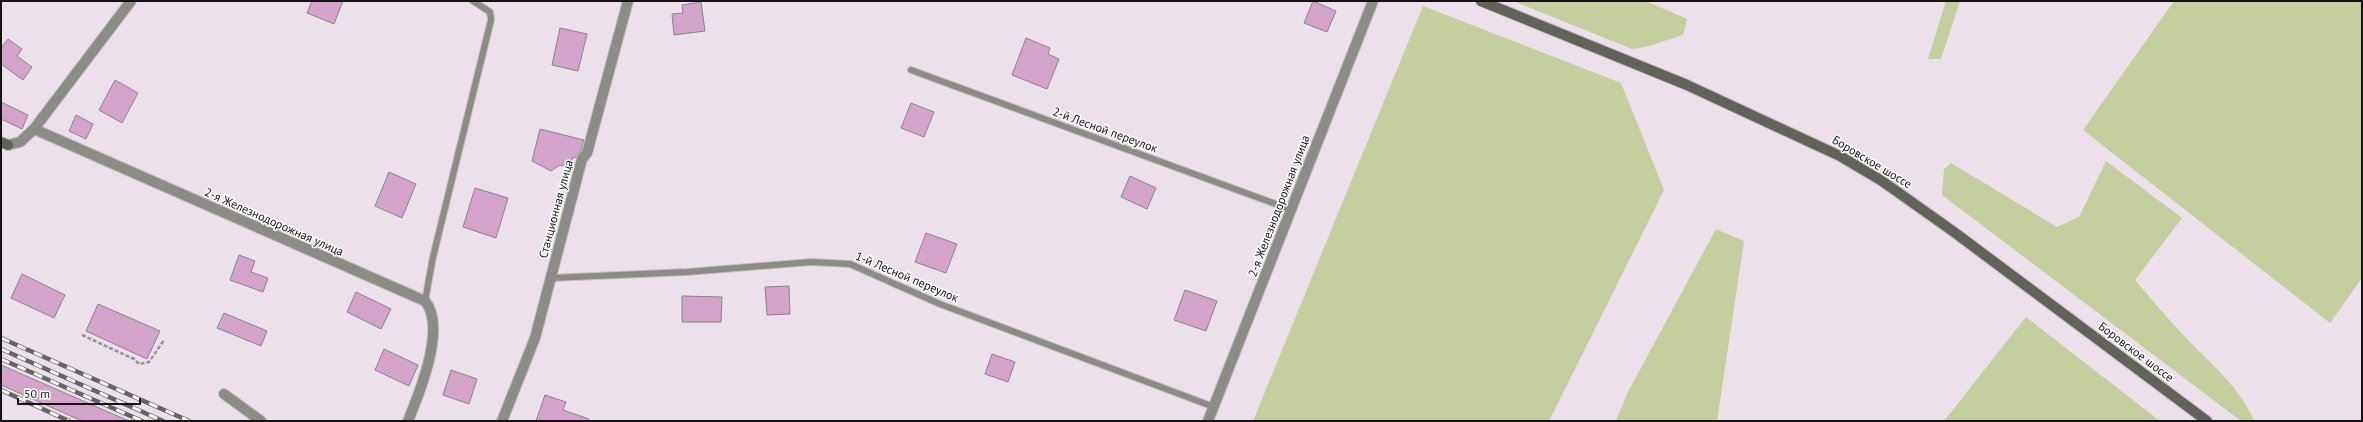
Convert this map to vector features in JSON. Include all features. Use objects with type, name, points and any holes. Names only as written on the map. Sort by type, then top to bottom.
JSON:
[{"type":"main road","name":"Боровское шоссе","points":[[1481,1],[1687,85],[1840,156],[1882,181],[1954,232],[2207,421]]},
{"type":"street","points":[[5,143],[20,142],[34,129],[131,1]]},
{"type":"street","name":"Станционная улица","points":[[502,421],[535,338],[628,1]]},
{"type":"street","name":"2-я Железнодорожная улица","points":[[1208,421],[1373,1]]},
{"type":"street","name":"2-я Железнодорожная улица","points":[[34,129],[425,301]]},
{"type":"street","points":[[408,421],[426,377],[432,349],[431,316],[429,305],[425,301]]},
{"type":"street","points":[[224,394],[261,421]]},
{"type":"lane","points":[[425,301],[434,256],[491,20],[490,12],[473,1]]},
{"type":"lane","name":"2-й Лесной переулок","points":[[911,70],[1292,210]]},
{"type":"lane","name":"1-й Лесной переулок","points":[[551,278],[686,272],[830,262],[850,264],[900,288],[1214,407]]},
{"type":"path","points":[[82,335],[134,359],[139,364],[149,362],[164,340]]},
{"type":"green space","points":[[1513,1],[1646,1],[1687,19],[1683,35],[1632,49]]},
{"type":"green space","points":[[1946,1],[1960,1],[1941,59],[1928,59]]},
{"type":"green space","points":[[2174,1],[2362,1],[2362,278],[2330,323],[2083,130]]},
{"type":"green space","points":[[1423,6],[1621,83],[1664,190],[1549,421],[1253,421]]},
{"type":"green space","points":[[2106,161],[2182,218],[2135,280],[2179,331],[2224,376],[2241,397],[2254,421],[2241,421],[1942,195],[1944,169],[1951,163],[2057,227],[2079,217]]},
{"type":"green space","points":[[1716,229],[1744,241],[1717,421],[1616,421],[1628,392]]},
{"type":"green space","points":[[2026,317],[2160,421],[1944,421]]},
{"type":"building","points":[[312,1],[343,1],[334,24],[307,13]]},
{"type":"building","points":[[1313,1],[1336,11],[1327,32],[1304,23]]},
{"type":"building","points":[[701,2],[705,31],[674,35],[672,14],[683,13],[682,5]]},
{"type":"building","points":[[560,28],[587,34],[578,71],[552,65]]},
{"type":"building","points":[[1026,38],[1050,48],[1048,54],[1059,59],[1047,89],[1012,75]]},
{"type":"building","points":[[8,39],[22,49],[17,56],[32,67],[23,80],[1,64],[1,48]]},
{"type":"building","points":[[115,80],[138,93],[122,123],[99,110]]},
{"type":"building","points":[[1,102],[28,115],[22,129],[1,119]]},
{"type":"building","points":[[911,103],[934,112],[924,137],[901,128]]},
{"type":"building","points":[[76,115],[93,124],[86,139],[69,131]]},
{"type":"building","points":[[540,129],[584,140],[581,150],[576,158],[573,157],[570,168],[560,165],[551,171],[532,161]]},
{"type":"building","points":[[389,172],[416,184],[402,218],[375,206]]},
{"type":"building","points":[[1130,176],[1156,188],[1147,209],[1121,197]]},
{"type":"building","points":[[475,188],[508,198],[496,238],[463,227]]},
{"type":"building","points":[[926,233],[957,244],[946,273],[915,262]]},
{"type":"building","points":[[239,255],[255,261],[251,272],[268,278],[263,292],[230,280]]},
{"type":"building","points":[[22,274],[65,295],[54,318],[11,298]]},
{"type":"building","points":[[789,286],[790,314],[767,315],[765,287]]},
{"type":"building","points":[[1185,290],[1217,301],[1206,331],[1174,320]]},
{"type":"building","points":[[356,292],[391,309],[381,329],[347,312]]},
{"type":"building","points":[[682,296],[722,297],[721,322],[682,322]]},
{"type":"building","points":[[98,304],[160,331],[147,359],[86,331]]},
{"type":"building","points":[[224,313],[267,331],[261,346],[217,328]]},
{"type":"building","points":[[384,349],[418,365],[409,386],[375,370]]},
{"type":"building","points":[[992,354],[1015,362],[1008,382],[985,374]]},
{"type":"building","points":[[1,365],[129,421],[82,421],[1,385]]},
{"type":"building","points":[[451,370],[477,379],[469,404],[443,395]]},
{"type":"building","points":[[545,395],[566,402],[563,410],[589,419],[589,421],[536,421]]},
{"type":"railway","points":[[1,338],[189,421]]},
{"type":"railway","points":[[1,349],[163,421]]},
{"type":"railway","points":[[1,359],[142,421]]},
{"type":"railway","points":[[1,390],[69,421]]}]
